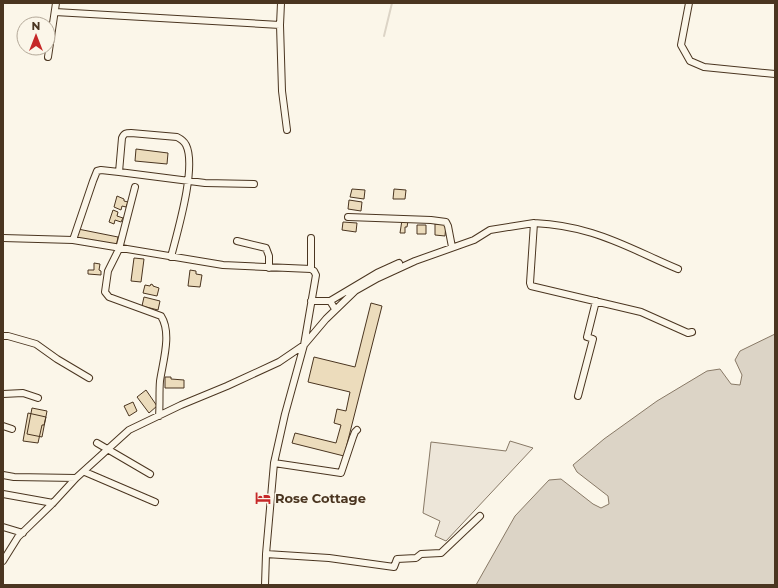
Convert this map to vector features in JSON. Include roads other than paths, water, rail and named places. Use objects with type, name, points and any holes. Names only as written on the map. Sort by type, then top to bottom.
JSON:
[{"type":"street","points":[[48,57],[56,3]]},
{"type":"street","points":[[281,3],[280,25],[282,91],[287,130]]},
{"type":"street","points":[[690,3],[681,45],[690,61],[704,66],[775,74]]},
{"type":"street","points":[[55,12],[280,25]]},
{"type":"street","points":[[119,172],[122,138],[126,133],[177,137],[182,140],[186,146],[189,156],[188,182],[171,258]]},
{"type":"street","points":[[73,240],[93,181],[97,172],[100,170],[188,182],[254,184]]},
{"type":"street","points":[[136,187],[119,249],[108,271],[105,292],[106,295],[161,316],[167,327],[165,353],[160,381],[159,416]]},
{"type":"street","points":[[348,217],[431,220],[446,222],[452,247]]},
{"type":"street","points":[[534,223],[530,284],[533,286],[641,312],[688,333],[692,332]]},
{"type":"street","points":[[3,561],[18,537],[76,478],[85,472],[129,430],[279,362],[304,345],[355,291],[372,281],[415,261],[474,240],[490,230],[534,223],[556,224],[591,232],[678,269]]},
{"type":"street","points":[[3,238],[73,240],[171,258],[223,265],[269,268],[311,268]]},
{"type":"street","points":[[265,585],[266,554],[274,463],[285,414],[304,345],[316,275],[311,268],[311,238]]},
{"type":"street","points":[[237,241],[266,248],[269,256],[269,268]]},
{"type":"street","points":[[311,301],[330,301],[377,273],[399,263]]},
{"type":"street","points":[[330,301],[336,310]]},
{"type":"street","points":[[578,396],[593,339],[587,337],[596,301]]},
{"type":"street","points":[[3,336],[36,344],[89,378]]},
{"type":"street","points":[[3,394],[23,393],[38,398]]},
{"type":"street","points":[[3,426],[12,429]]},
{"type":"street","points":[[274,463],[341,473],[352,437],[357,430]]},
{"type":"street","points":[[97,444],[150,474]]},
{"type":"street","points":[[85,472],[156,502]]},
{"type":"street","points":[[3,475],[76,478]]},
{"type":"street","points":[[3,494],[53,503]]},
{"type":"street","points":[[266,554],[329,558],[394,567],[397,559],[416,558],[421,554],[441,553],[480,516]]},
{"type":"street","points":[[3,527],[23,533]]},
{"type":"waterway","points":[[384,36],[392,3]]},
{"type":"place","name":"Rose Cottage","points":[[263,498]]}]
